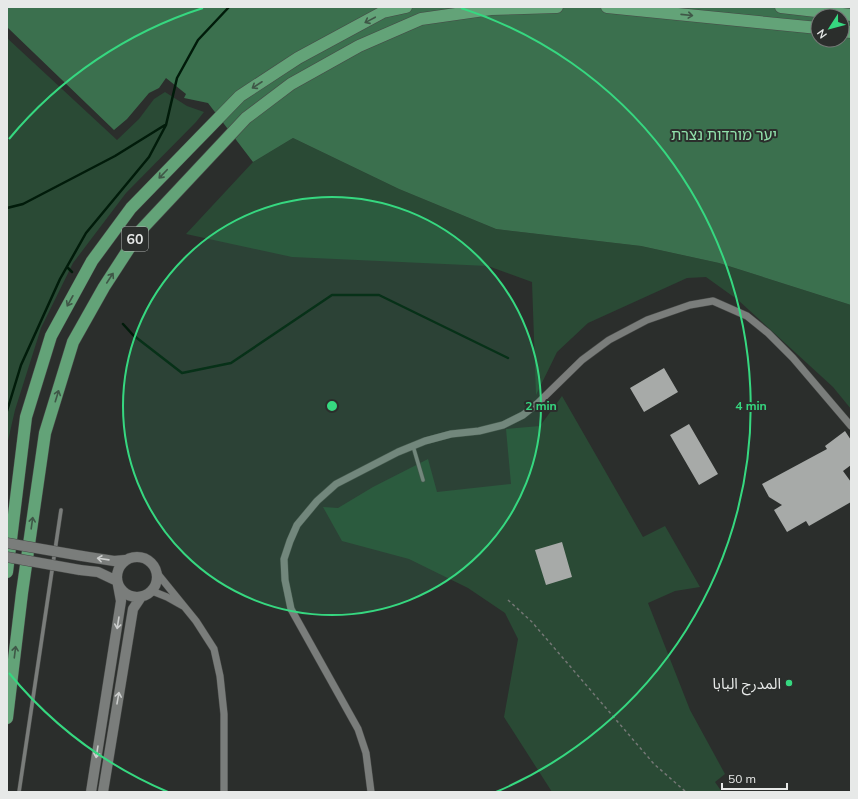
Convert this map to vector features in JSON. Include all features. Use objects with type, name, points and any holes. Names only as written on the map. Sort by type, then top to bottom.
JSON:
[{"type":"highway","name":"60","points":[[7,572],[26,417],[51,336],[92,261],[131,208],[240,96],[298,58],[384,12],[406,7]]},
{"type":"highway","name":"60","points":[[7,718],[22,593],[45,432],[73,342],[104,287],[141,230],[246,118],[291,84],[359,46],[421,19],[491,9],[557,7]]},
{"type":"highway","points":[[607,7],[810,27]]},
{"type":"highway","points":[[781,7],[851,15]]},
{"type":"street","points":[[371,792],[366,753],[358,729],[291,609],[285,580],[284,559],[297,525],[317,501],[336,484],[398,452],[424,441],[451,434],[485,430],[503,425],[523,415],[538,403],[582,360],[609,340],[647,320],[690,305],[713,301],[747,316],[768,333],[793,358],[851,426]]},
{"type":"street","points":[[7,543],[114,561],[125,560]]},
{"type":"street","points":[[91,792],[121,601],[117,571],[125,560],[138,556],[151,561],[157,573],[157,580],[152,591],[141,597],[133,609],[103,792]]},
{"type":"street","points":[[7,557],[98,572],[118,583],[122,591],[128,595],[141,597]]},
{"type":"street","points":[[157,573],[186,608],[214,649],[220,676],[224,714],[224,792]]},
{"type":"street","points":[[152,591],[167,597],[186,608]]},
{"type":"lane","points":[[413,445],[423,480]]},
{"type":"lane","points":[[19,792],[61,510]]},
{"type":"path","points":[[508,600],[532,622],[654,764],[686,792]]},
{"type":"green space","name":"יער מורדות נצרת","points":[[7,7],[851,7],[851,305],[719,263],[641,246],[496,229],[399,189],[293,138],[253,162],[208,103],[184,98],[186,94],[166,78],[159,88],[149,93],[127,119],[114,130],[7,27]]},
{"type":"green space","points":[[7,38],[117,140],[139,119],[154,99],[165,92],[187,106],[204,112],[126,193],[73,263],[41,328],[15,410],[7,445]]},
{"type":"green space","points":[[293,138],[399,189],[496,229],[641,246],[719,263],[851,305],[851,409],[833,387],[738,300],[706,277],[687,278],[588,323],[557,352],[536,395],[532,282],[488,266],[292,257],[186,234],[253,162]]},
{"type":"green space","points":[[562,396],[643,537],[665,526],[700,587],[675,591],[648,603],[690,710],[725,774],[715,782],[722,792],[552,792],[504,717],[518,639],[505,613],[468,588],[409,559],[342,541],[323,507],[338,508],[373,487],[428,459],[437,492],[511,484],[506,429],[540,426]]},
{"type":"building","points":[[664,368],[678,392],[644,412],[630,388]]},
{"type":"building","points":[[689,424],[718,474],[699,485],[670,435]]},
{"type":"building","points":[[845,431],[851,440],[851,465],[843,471],[851,482],[851,502],[809,526],[806,521],[787,532],[774,510],[782,505],[769,497],[762,484],[827,449],[825,446]]},
{"type":"building","points":[[562,542],[572,577],[546,585],[535,550]]},
{"type":"waterway","points":[[7,411],[21,365],[60,279],[86,233],[149,157],[166,125],[177,78],[198,40],[229,7]]},
{"type":"waterway","points":[[7,208],[23,204],[115,156],[165,125]]},
{"type":"waterway","points":[[67,267],[72,272]]},
{"type":"waterway","points":[[123,324],[133,335],[182,373],[231,363],[332,295],[379,295],[508,358]]},
{"type":"place","name":"المدرج البابا","points":[[789,683]]}]
